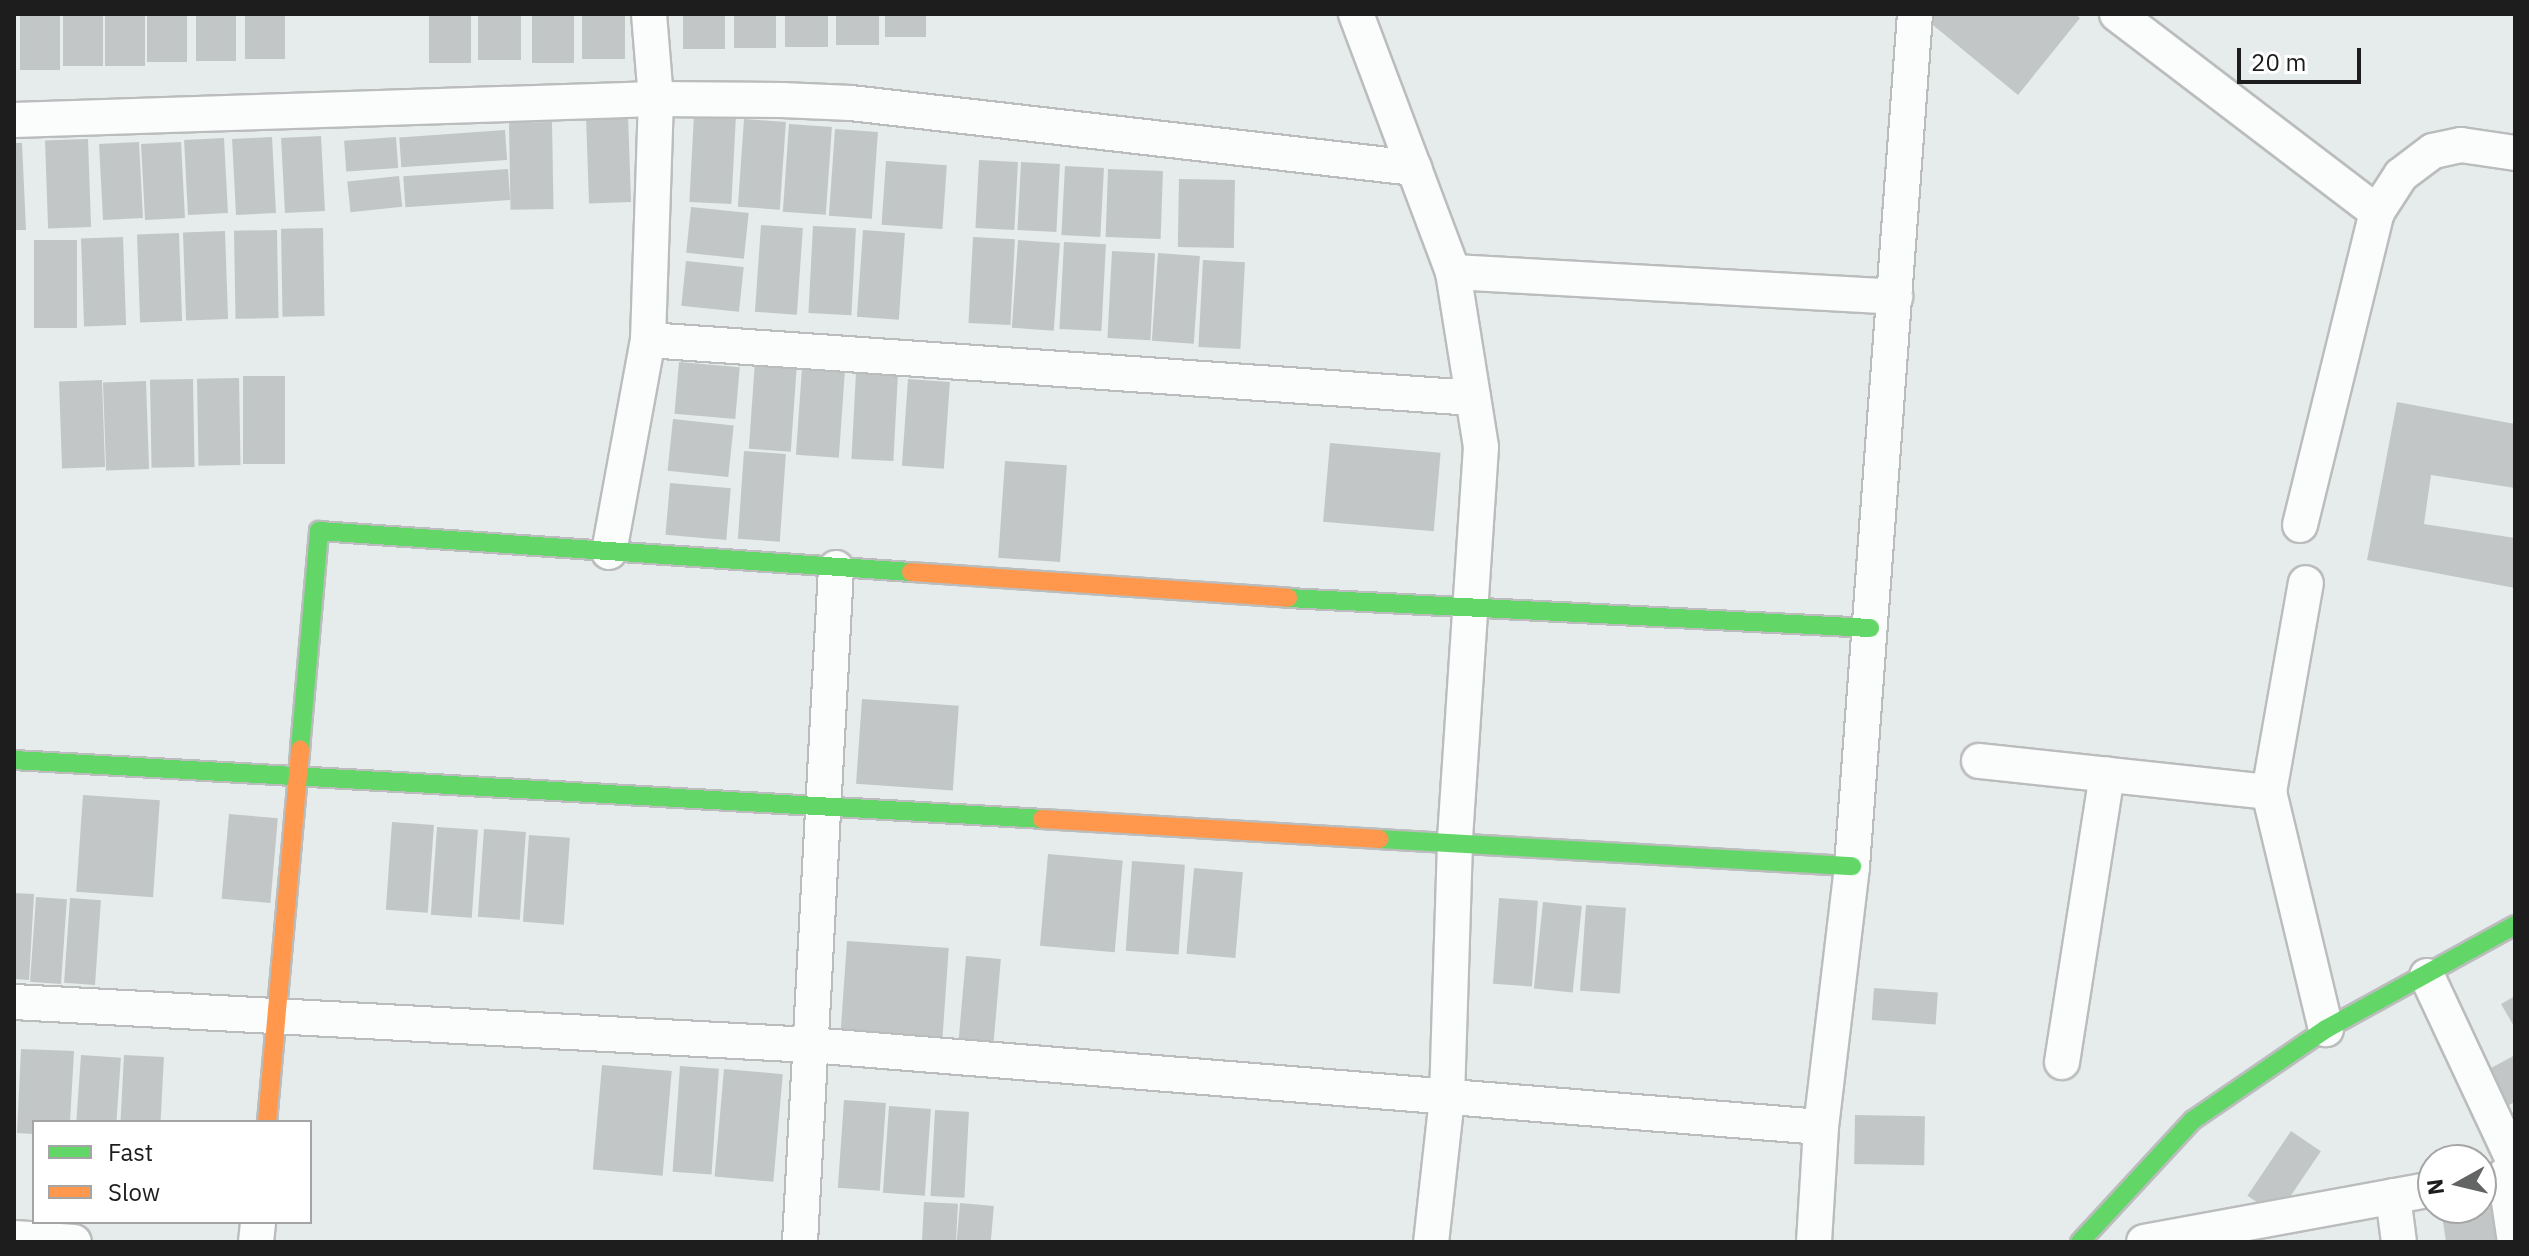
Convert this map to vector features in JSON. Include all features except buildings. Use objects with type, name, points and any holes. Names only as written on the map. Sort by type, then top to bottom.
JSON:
[{"type":"street","points":[[609,552],[648,340],[656,99],[649,14]]},
{"type":"street","points":[[1356,14],[1453,272],[1481,447],[1455,843],[1447,1098],[1431,1242]]},
{"type":"street","points":[[1814,1242],[1821,1127],[1852,866],[1915,14]]},
{"type":"street","points":[[2117,14],[2377,212]]},
{"type":"street","points":[[14,120],[656,99],[851,103],[1414,168]]},
{"type":"street","points":[[2300,525],[2377,212],[2401,175],[2433,151],[2461,145],[2515,153]]},
{"type":"street","points":[[1453,272],[1895,297]]},
{"type":"street","points":[[648,340],[1473,398]]},
{"type":"street","points":[[267,1120],[319,531],[1471,611],[1870,628]]},
{"type":"street","points":[[800,1242],[836,568]]},
{"type":"street","points":[[2306,583],[2269,792],[2326,1029]]},
{"type":"street","points":[[14,760],[1852,866]]},
{"type":"street","points":[[1979,761],[2269,792]]},
{"type":"street","points":[[2062,1062],[2107,774]]},
{"type":"street","points":[[2080,1242],[2193,1120],[2326,1029],[2515,925]]},
{"type":"street","points":[[2427,976],[2504,1173],[2515,1242]]},
{"type":"street","points":[[14,1002],[810,1045],[1821,1127]]},
{"type":"street","points":[[2144,1242],[2260,1231],[2417,1192]]},
{"type":"street","points":[[2393,1196],[2399,1242]]},
{"type":"street","points":[[30,1240],[74,1242]]},
{"type":"traffic: fast","points":[[300,749],[319,531],[911,572]]},
{"type":"traffic: fast","points":[[1288,598],[1870,628]]},
{"type":"traffic: fast","points":[[14,760],[1042,819]]},
{"type":"traffic: fast","points":[[1379,839],[1852,866]]},
{"type":"traffic: fast","points":[[2080,1242],[2193,1120],[2326,1029],[2515,925]]},
{"type":"traffic: slow","points":[[911,572],[1288,598]]},
{"type":"traffic: slow","points":[[267,1120],[300,749]]},
{"type":"traffic: slow","points":[[1042,819],[1379,839]]}]
